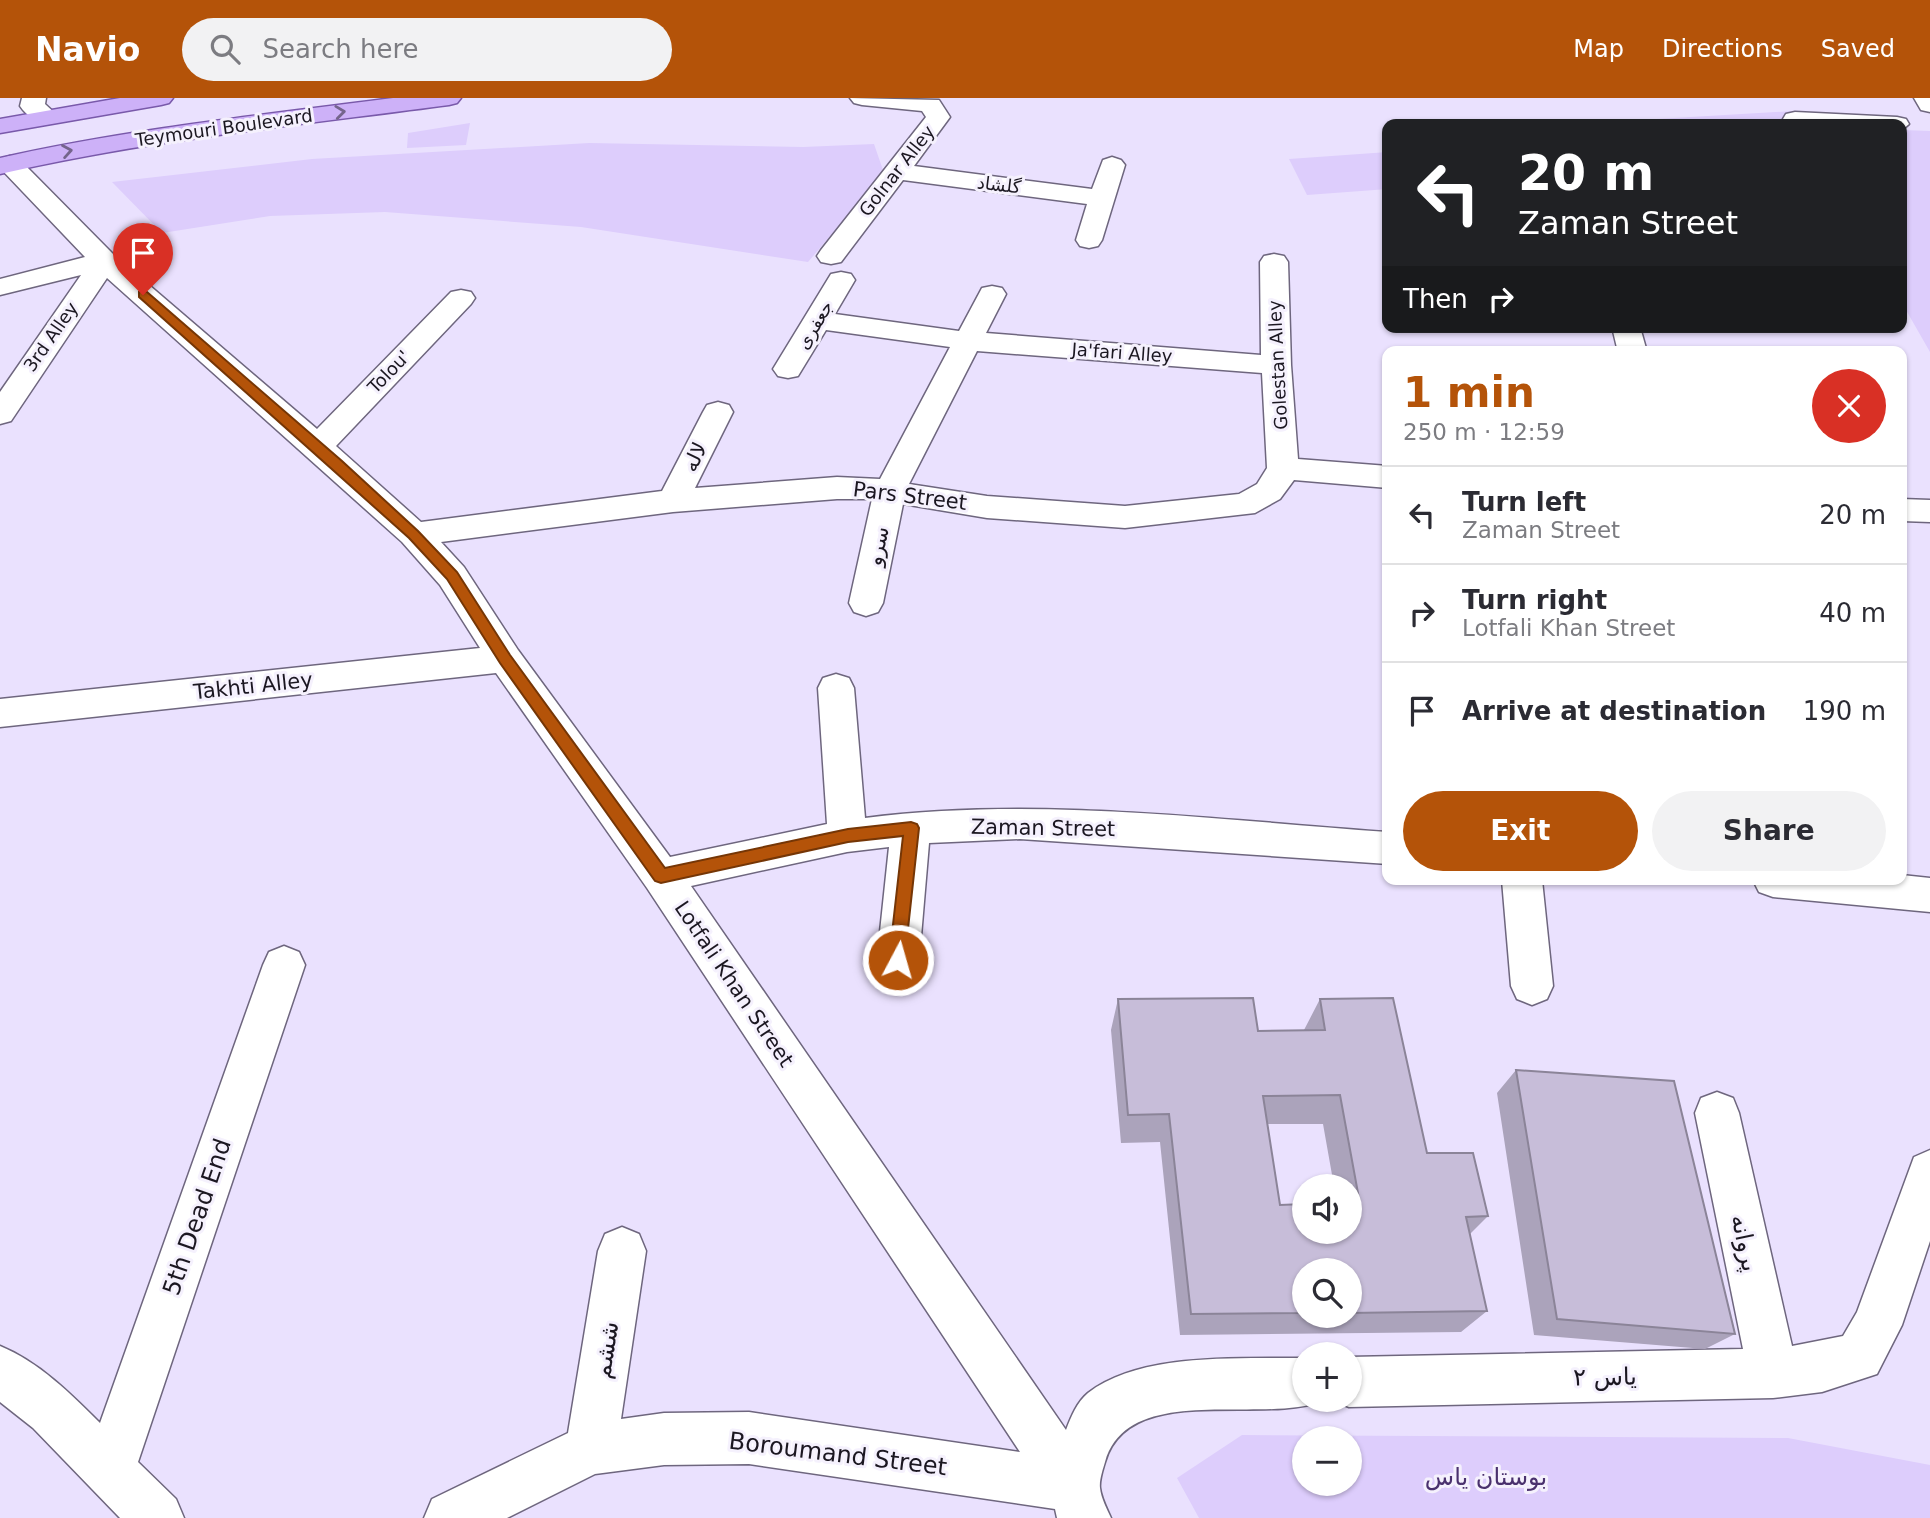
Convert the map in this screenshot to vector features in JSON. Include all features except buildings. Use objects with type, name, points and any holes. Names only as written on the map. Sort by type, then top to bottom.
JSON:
[{"type":"main road","name":"Teymouri Boulevard","points":[[0,126],[32,103],[161,98]]},
{"type":"main road","name":"Teymouri Boulevard","points":[[5,165],[62,152],[208,129],[449,98]]},
{"type":"street","name":"Golnar Alley","points":[[836,268],[896,172],[938,117],[930,106],[862,98]]},
{"type":"street","points":[[1926,98],[1930,105]]},
{"type":"street","points":[[1907,125],[1930,126]]},
{"type":"street","name":"Lotfali Khan Street","points":[[5,165],[104,261],[414,534],[452,576],[505,659],[661,876],[1079,1502]]},
{"type":"street","points":[[1089,240],[1112,165]]},
{"type":"street","name":"گلشاد","points":[[896,172],[1102,198]]},
{"type":"street","points":[[0,286],[104,261]]},
{"type":"street","name":"3rd Alley","points":[[0,414],[104,261]]},
{"type":"street","name":"Golestan Alley","points":[[1274,262],[1276,365],[1283,468]]},
{"type":"street","name":"جعفری","points":[[788,369],[818,320],[836,268]]},
{"type":"street","points":[[890,490],[992,294]]},
{"type":"street","name":"Tolou'","points":[[318,447],[461,298]]},
{"type":"street","name":"Ja'fari Alley","points":[[818,320],[969,341],[1276,365]]},
{"type":"street","name":"لاله","points":[[673,502],[718,412]]},
{"type":"street","points":[[1283,468],[1382,476]]},
{"type":"street","name":"Pars Street","points":[[414,534],[673,502],[837,488],[890,490],[1014,509],[1125,517],[1147,516],[1244,505],[1257,500],[1279,483],[1283,468]]},
{"type":"street","name":"سرو","points":[[866,603],[890,490]]},
{"type":"street","points":[[1907,510],[1930,511]]},
{"type":"street","name":"Takhti Alley","points":[[0,713],[505,659]]},
{"type":"street","points":[[835,688],[848,836]]},
{"type":"street","name":"Zaman Street","points":[[661,876],[848,836],[911,828],[1020,823],[1382,848]]},
{"type":"street","points":[[898,960],[911,828]]},
{"type":"street","points":[[1522,885],[1532,986]]},
{"type":"street","points":[[1825,885],[1930,895]]},
{"type":"street","name":"5th Dead End","points":[[110,1469],[284,965]]},
{"type":"street","name":"پروانه","points":[[1717,1113],[1773,1373]]},
{"type":"street","name":"یاس ۲","points":[[1362,1382],[1773,1373],[1822,1367],[1859,1356],[1877,1325],[1930,1173]]},
{"type":"street","name":"ششم","points":[[591,1449],[622,1251]]},
{"type":"street","points":[[0,1371],[51,1410],[158,1518]]},
{"type":"street","points":[[1079,1502],[1086,1440],[1106,1411],[1144,1393],[1202,1385],[1292,1383]]},
{"type":"street","name":"Boroumand Street","points":[[451,1518],[591,1449],[664,1439],[749,1438],[1079,1502]]},
{"type":"green space","points":[[1794,111],[1797,119],[1657,119]]},
{"type":"green space","points":[[470,123],[466,145],[407,148],[408,133]]},
{"type":"green space","points":[[1907,130],[1930,131],[1930,352],[1907,312]]},
{"type":"green space","points":[[589,143],[803,147],[874,144],[884,173],[808,262],[581,227],[385,212],[270,216],[162,233],[112,182],[312,159]]},
{"type":"green space","points":[[1382,152],[1382,189],[1307,195],[1289,159]]},
{"type":"green space","name":"بوستان یاس","points":[[1242,1435],[1292,1435],[1292,1496],[1362,1496],[1362,1436],[1788,1438],[1930,1465],[1930,1518],[1199,1518],[1177,1478]]},
{"type":"route","points":[[143,295],[414,534],[452,576],[505,659],[661,876],[848,836],[911,828],[898,960]]}]
